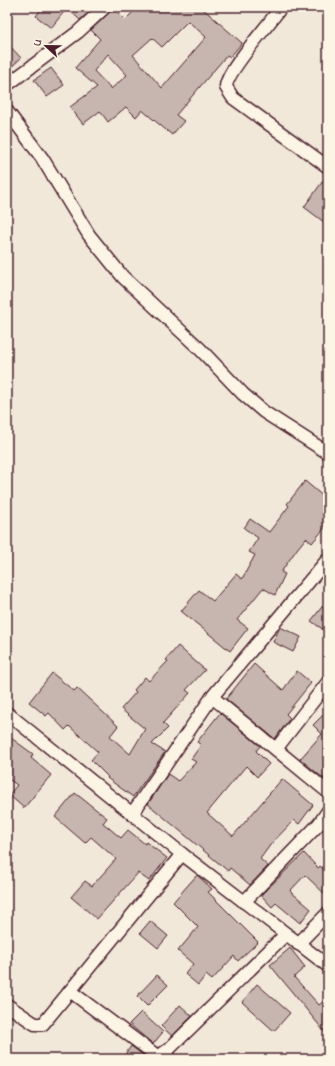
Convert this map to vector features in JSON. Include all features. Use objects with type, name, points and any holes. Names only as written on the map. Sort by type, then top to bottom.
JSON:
[{"type":"street","points":[[7,85],[78,32],[105,7]]},
{"type":"street","points":[[281,7],[236,65],[230,74],[226,87],[233,98],[328,168]]},
{"type":"street","points":[[7,110],[42,158],[89,235],[123,277],[200,349],[243,394],[264,412],[328,453]]},
{"type":"street","points":[[132,814],[212,697],[328,559]]},
{"type":"street","points":[[276,750],[328,682]]},
{"type":"street","points":[[212,697],[328,792]]},
{"type":"street","points":[[7,712],[182,854],[328,966]]},
{"type":"street","points":[[244,902],[319,824],[328,811]]},
{"type":"street","points":[[7,1005],[35,1024],[41,1024],[70,991],[182,854]]},
{"type":"street","points":[[298,944],[328,913]]},
{"type":"street","points":[[70,991],[160,1056],[168,1050],[286,934]]},
{"type":"building","points":[[43,7],[94,7],[80,20],[67,8],[51,28],[36,16]]},
{"type":"building","points":[[112,7],[125,20],[138,7],[201,7],[242,43],[230,57],[227,55],[176,115],[184,121],[172,135],[142,110],[136,117],[126,107],[108,122],[100,111],[83,124],[70,107],[97,87],[75,68],[100,39],[91,30],[110,12]],"holes":[[[188,21],[206,37],[162,88],[133,55],[152,38],[162,47]],[[108,54],[127,75],[111,89],[94,71]]]},
{"type":"building","points":[[7,43],[21,58],[7,71]]},
{"type":"building","points":[[51,68],[64,85],[47,97],[34,80]]},
{"type":"building","points":[[328,174],[328,225],[304,207]]},
{"type":"building","points":[[305,481],[325,498],[324,499],[328,503],[328,524],[312,543],[306,538],[297,549],[281,572],[285,574],[275,595],[263,588],[237,620],[248,628],[230,651],[181,611],[199,590],[213,601],[236,574],[242,579],[255,555],[249,552],[258,538],[244,528],[250,519],[269,532],[289,506],[287,504]]},
{"type":"building","points":[[328,599],[328,633],[311,621]]},
{"type":"building","points":[[280,627],[301,637],[293,652],[273,642]]},
{"type":"building","points":[[178,646],[205,670],[186,690],[190,693],[163,723],[168,728],[152,744],[165,752],[133,797],[107,778],[108,777],[91,760],[98,752],[69,726],[65,730],[49,713],[46,716],[29,702],[52,673],[74,691],[77,688],[118,726],[110,736],[130,754],[145,729],[121,709],[136,692],[134,690],[145,677],[149,681],[168,661],[166,660]]},
{"type":"building","points":[[254,664],[283,690],[297,671],[311,683],[286,714],[290,718],[275,739],[226,699]]},
{"type":"building","points":[[328,710],[328,782],[300,759],[322,734],[313,725]]},
{"type":"building","points":[[220,713],[260,746],[256,751],[269,764],[257,777],[246,766],[207,813],[233,836],[282,779],[313,805],[299,824],[294,820],[271,844],[260,859],[268,866],[250,885],[230,868],[228,871],[148,804],[168,774],[178,781],[196,762],[191,759],[201,745],[197,742]]},
{"type":"building","points":[[7,735],[33,754],[31,758],[51,775],[24,808],[9,795],[17,785],[7,778]]},
{"type":"building","points":[[75,793],[107,818],[103,823],[121,838],[128,830],[145,844],[146,842],[167,858],[149,881],[138,873],[97,919],[71,897],[85,881],[92,886],[116,859],[91,837],[85,843],[55,817]]},
{"type":"building","points":[[304,853],[318,868],[320,866],[328,874],[328,897],[305,875],[290,891],[311,909],[300,923],[276,903],[272,907],[261,895]]},
{"type":"building","points":[[197,875],[212,889],[208,892],[258,942],[238,961],[234,956],[212,980],[206,975],[198,985],[185,974],[193,964],[178,951],[198,927],[173,902]]},
{"type":"building","points":[[150,921],[168,936],[158,948],[140,933]]},
{"type":"building","points":[[290,948],[305,967],[294,977],[319,1005],[328,997],[328,1036],[270,965]]},
{"type":"building","points":[[157,975],[168,985],[147,1006],[137,996]]},
{"type":"building","points":[[257,984],[290,1013],[274,1031],[242,1002]]},
{"type":"building","points":[[180,1005],[192,1016],[172,1036],[161,1026]]},
{"type":"building","points":[[141,1012],[163,1032],[153,1044],[129,1024]]},
{"type":"building","points":[[131,1046],[143,1055],[140,1059],[122,1059]]}]
